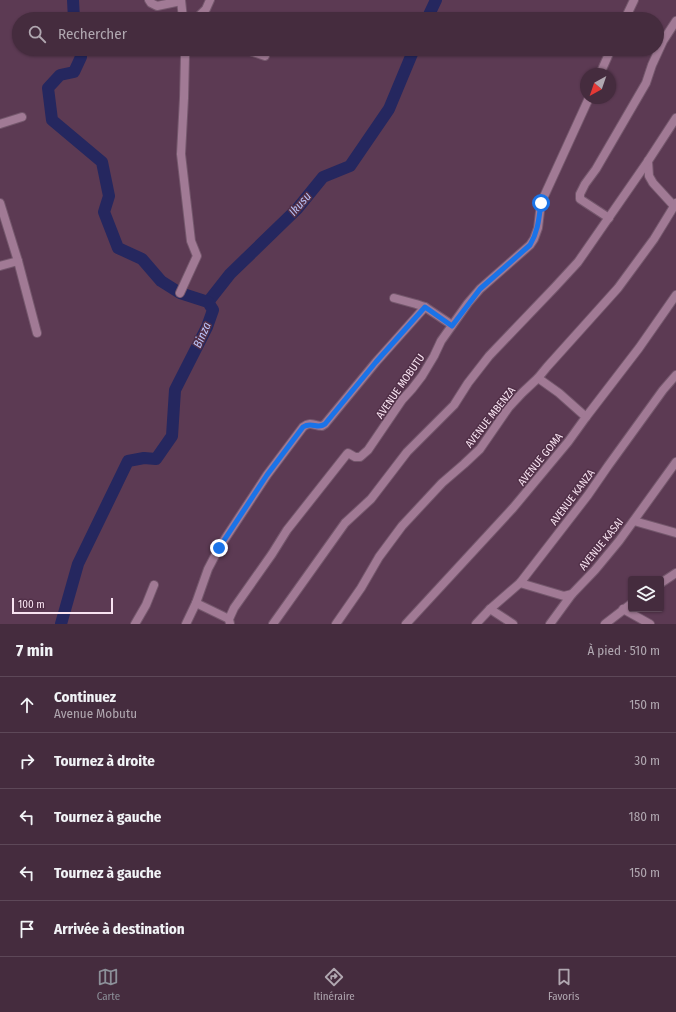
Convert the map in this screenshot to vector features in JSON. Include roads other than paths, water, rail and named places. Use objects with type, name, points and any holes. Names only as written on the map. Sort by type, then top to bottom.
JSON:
[{"type":"street","points":[[149,0],[157,6],[181,0],[182,12]]},
{"type":"street","points":[[203,12],[210,0]]},
{"type":"street","points":[[628,12],[634,0]]},
{"type":"street","points":[[664,39],[676,21]]},
{"type":"street","points":[[180,293],[197,256],[191,241],[181,154],[185,56]]},
{"type":"street","points":[[603,68],[608,56]]},
{"type":"street","points":[[609,218],[582,201],[580,199],[580,194],[646,83],[656,56]]},
{"type":"street","name":"AVENUE MOBUTU","points":[[230,621],[234,608],[287,530],[347,454],[360,457],[368,450],[402,400],[422,376],[441,341],[480,289],[525,250],[534,239],[538,228],[541,203],[586,104]]},
{"type":"street","points":[[0,124],[22,117]]},
{"type":"street","points":[[273,624],[345,523],[371,499],[406,452],[454,405],[468,383],[489,356],[578,262],[676,118]]},
{"type":"street","points":[[648,161],[649,176],[653,183],[675,205]]},
{"type":"street","points":[[0,203],[18,261],[37,333]]},
{"type":"street","name":"AVENUE MBENZA","points":[[336,624],[361,588],[379,557],[402,526],[442,483],[480,449],[509,407],[538,378],[618,288],[654,238],[675,205]]},
{"type":"street","points":[[0,266],[18,261]]},
{"type":"street","name":"AVENUE GOMA","points":[[406,624],[513,508],[568,442],[639,348],[676,295]]},
{"type":"street","points":[[394,298],[425,307],[452,326]]},
{"type":"street","points":[[186,624],[196,603],[208,569],[219,548],[267,475],[303,427],[307,424],[322,426],[325,424],[376,362],[425,307]]},
{"type":"street","name":"AVENUE KANZA","points":[[476,624],[490,609],[520,583],[588,495],[663,390],[676,375]]},
{"type":"street","points":[[538,378],[559,393],[586,417]]},
{"type":"street","name":"AVENUE KASAI","points":[[550,624],[572,594],[595,570],[619,541],[676,462]]},
{"type":"street","points":[[634,521],[676,533]]},
{"type":"street","points":[[664,581],[676,573]]},
{"type":"street","points":[[520,583],[564,596],[572,594]]},
{"type":"street","points":[[135,624],[146,605],[154,585]]},
{"type":"street","points":[[196,603],[230,621]]},
{"type":"street","points":[[605,624],[628,606]]},
{"type":"street","points":[[490,609],[513,624]]},
{"type":"street","points":[[623,609],[650,624]]},
{"type":"waterway","name":"Binza","points":[[73,0],[74,12]]},
{"type":"waterway","points":[[430,12],[436,0]]},
{"type":"waterway","name":"Binza","points":[[61,624],[78,564],[128,461],[144,458],[156,459],[172,436],[175,390],[207,327],[213,310],[208,302],[180,293],[161,281],[142,259],[118,248],[104,212],[109,196],[102,162],[52,120],[48,88],[60,75],[74,72],[81,56]]},
{"type":"waterway","name":"Ikusu","points":[[208,302],[230,274],[297,209],[323,177],[350,166],[389,109],[411,56]]}]
